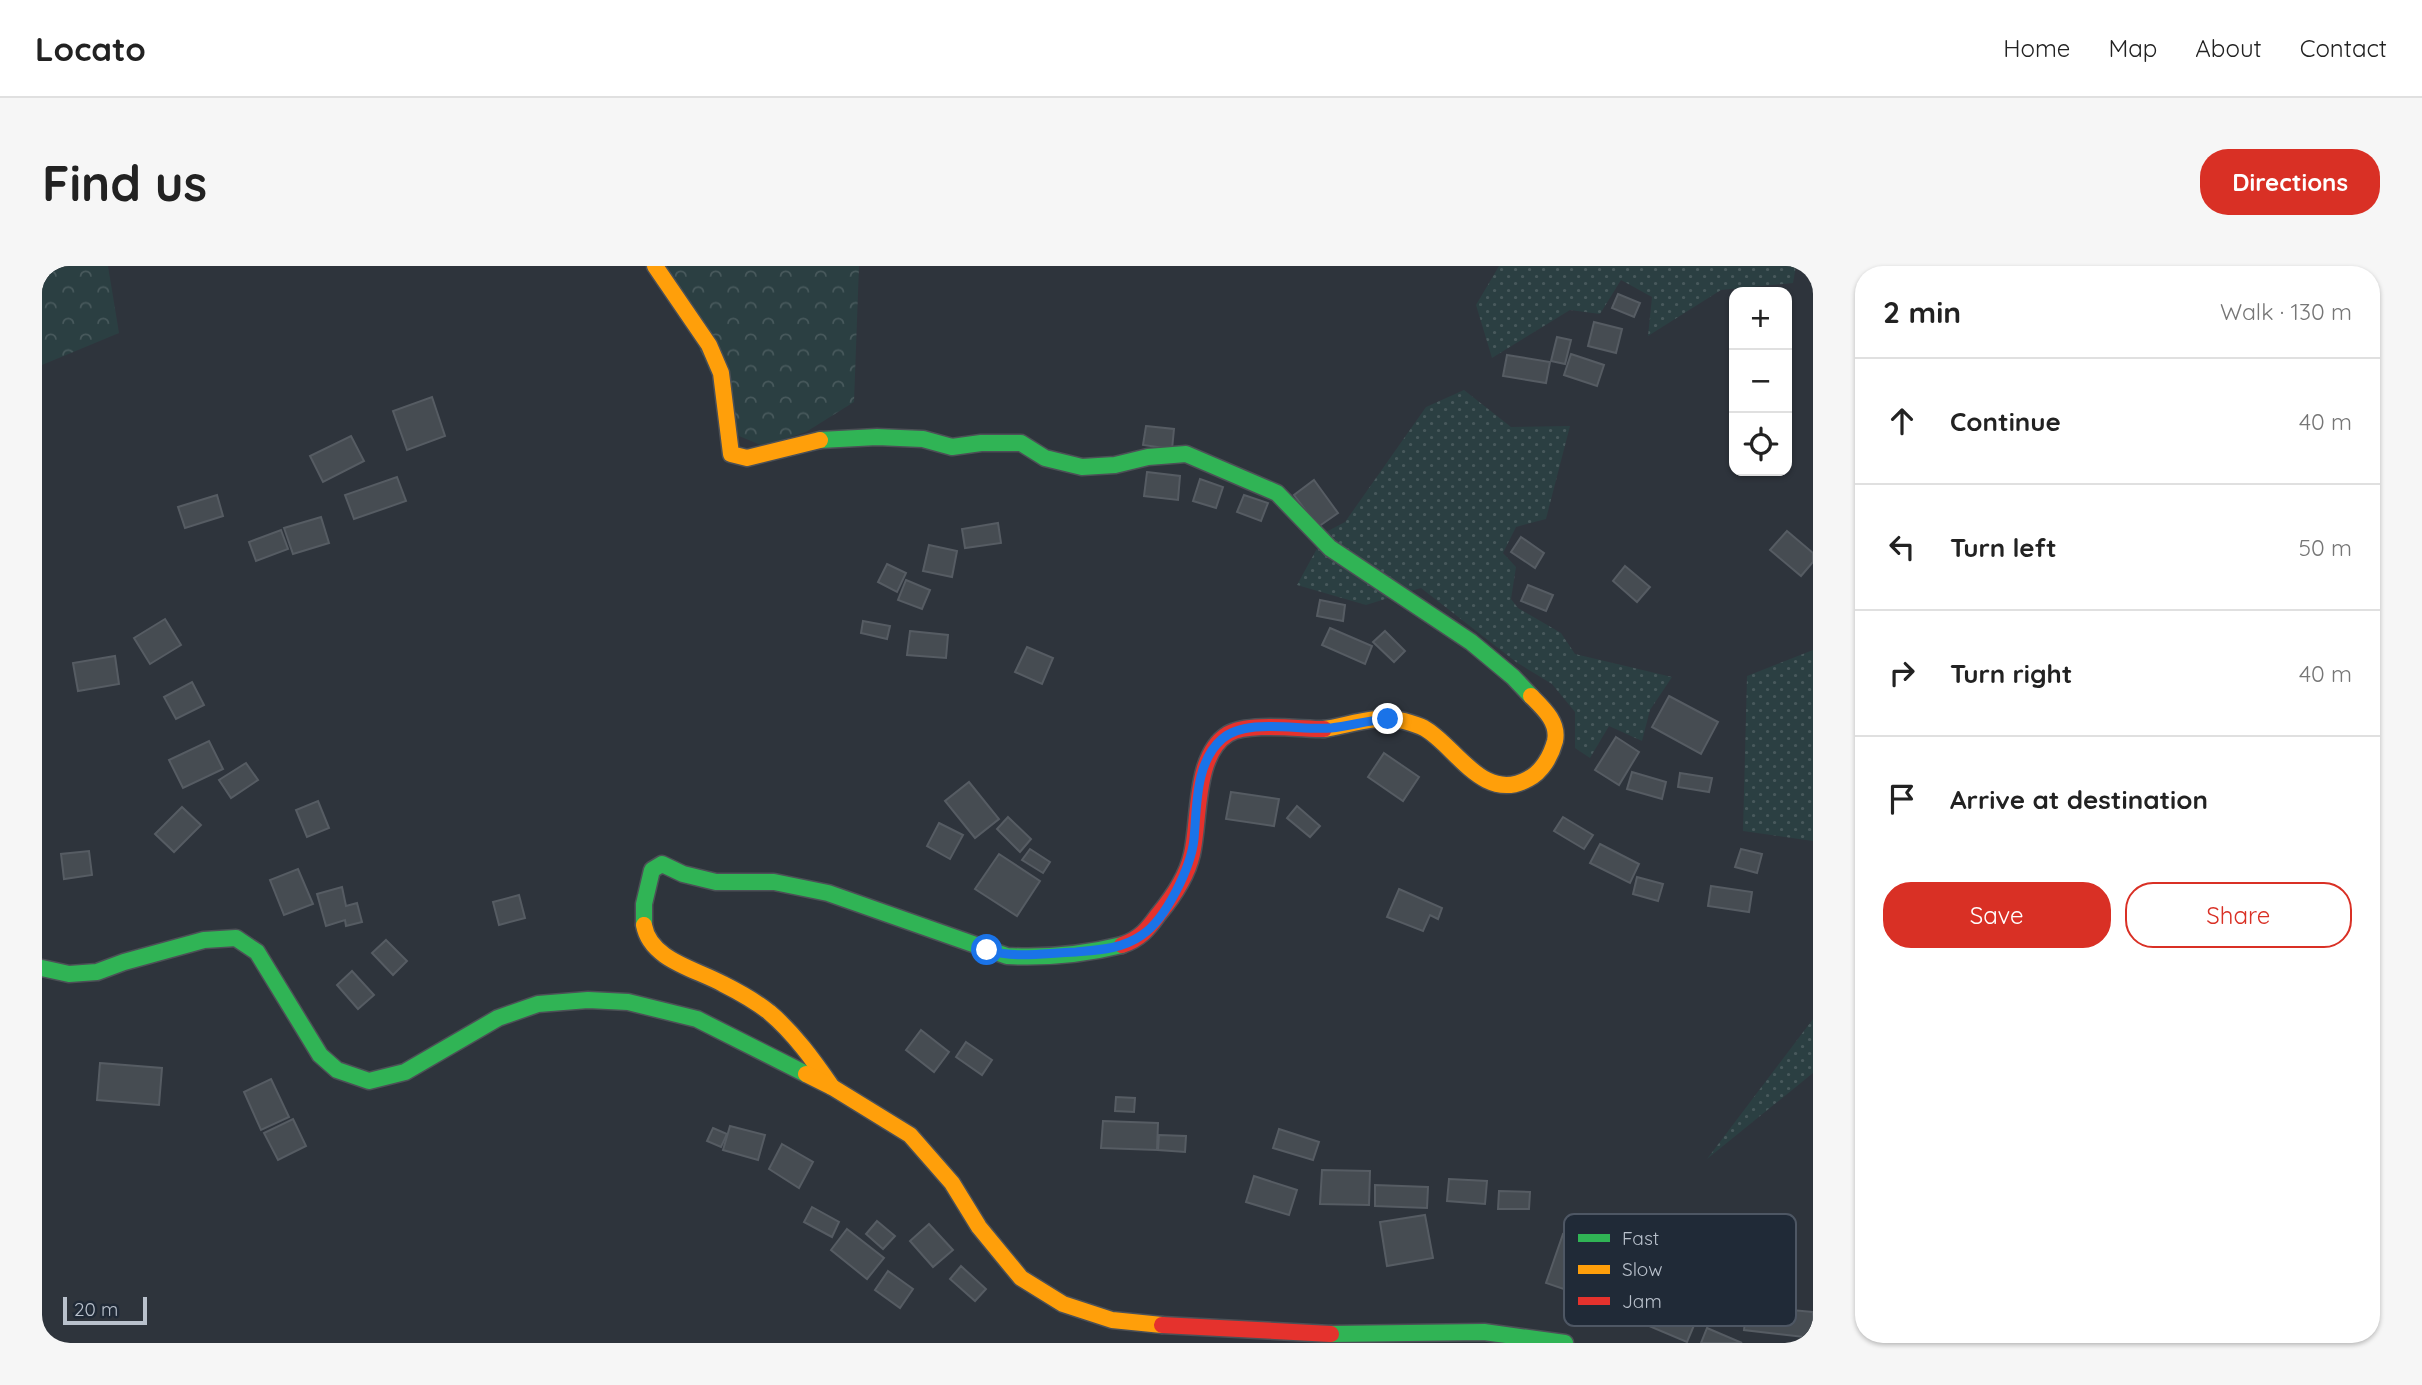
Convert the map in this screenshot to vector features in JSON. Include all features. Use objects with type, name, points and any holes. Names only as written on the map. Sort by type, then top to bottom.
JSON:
[{"type":"street","points":[[655,266],[709,345],[721,373],[731,454],[747,458],[818,440],[877,436],[923,439],[952,447],[981,443],[1021,443],[1045,458],[1082,467],[1115,465],[1148,457],[1186,454],[1277,493],[1330,548],[1471,642],[1513,677],[1546,710],[1555,726],[1555,745],[1544,765],[1528,780],[1508,785],[1488,780],[1468,768],[1426,729],[1401,720],[1375,719],[1326,729],[1250,728],[1229,733],[1214,747],[1205,766],[1197,800],[1192,854],[1173,896],[1143,935],[1126,944],[1101,950],[1025,957],[1007,956],[828,893],[774,882],[716,882],[683,874],[662,864],[652,870],[646,891],[644,922],[647,936],[652,943],[673,960],[719,981],[765,1009],[809,1054],[832,1087]]},
{"type":"street","points":[[42,968],[69,974],[97,972],[204,940],[236,938],[257,951],[320,1055],[337,1070],[369,1081],[405,1072],[498,1018],[538,1004],[589,1000],[628,1002],[697,1019],[832,1087],[910,1135],[952,1183],[979,1227],[1021,1278],[1063,1304],[1112,1320],[1191,1328],[1347,1335],[1484,1332],[1565,1343]]},
{"type":"green space","points":[[42,266],[108,266],[119,333],[42,365]]},
{"type":"green space","points":[[662,266],[859,266],[854,402],[806,432],[763,446],[739,436]]},
{"type":"green space","points":[[1499,266],[1796,266],[1793,283],[1729,287],[1648,336],[1652,297],[1621,280],[1600,314],[1570,310],[1492,358],[1476,305]]},
{"type":"green space","points":[[1464,390],[1511,427],[1570,426],[1546,519],[1516,527],[1503,553],[1516,567],[1511,599],[1518,608],[1561,633],[1575,654],[1672,677],[1650,710],[1642,741],[1609,726],[1590,758],[1575,748],[1575,712],[1552,684],[1516,662],[1421,588],[1366,605],[1297,585],[1326,532],[1345,522],[1426,407]]},
{"type":"green space","points":[[1813,650],[1813,841],[1743,831],[1747,676]]},
{"type":"green space","points":[[1813,1019],[1813,1073],[1707,1159]]},
{"type":"building","points":[[1618,294],[1640,303],[1634,317],[1612,308]]},
{"type":"building","points":[[1594,322],[1622,329],[1616,353],[1588,346]]},
{"type":"building","points":[[1557,337],[1571,340],[1565,364],[1551,361]]},
{"type":"building","points":[[1571,354],[1604,365],[1597,386],[1564,375]]},
{"type":"building","points":[[1507,355],[1550,362],[1546,383],[1503,376]]},
{"type":"building","points":[[432,397],[445,436],[407,450],[393,411]]},
{"type":"building","points":[[1146,426],[1174,429],[1172,449],[1143,445]]},
{"type":"building","points":[[351,436],[364,461],[323,482],[310,456]]},
{"type":"building","points":[[1147,472],[1180,476],[1178,500],[1144,496]]},
{"type":"building","points":[[397,477],[406,501],[354,519],[345,495]]},
{"type":"building","points":[[1200,479],[1223,487],[1216,508],[1193,501]]},
{"type":"building","points":[[1314,480],[1338,513],[1318,527],[1294,495]]},
{"type":"building","points":[[217,495],[223,516],[185,528],[178,507]]},
{"type":"building","points":[[1244,495],[1268,503],[1261,521],[1237,512]]},
{"type":"building","points":[[321,517],[329,543],[293,554],[284,528]]},
{"type":"building","points":[[998,523],[1001,543],[965,548],[962,529]]},
{"type":"building","points":[[281,530],[288,549],[256,561],[249,542]]},
{"type":"building","points":[[1787,531],[1813,553],[1813,562],[1801,576],[1770,550]]},
{"type":"building","points":[[1521,537],[1544,553],[1535,568],[1511,552]]},
{"type":"building","points":[[929,545],[957,551],[952,577],[923,571]]},
{"type":"building","points":[[887,564],[906,573],[897,592],[878,582]]},
{"type":"building","points":[[1625,566],[1650,587],[1637,602],[1613,581]]},
{"type":"building","points":[[906,580],[930,590],[922,609],[898,600]]},
{"type":"building","points":[[1528,585],[1553,595],[1546,611],[1521,601]]},
{"type":"building","points":[[1320,600],[1345,605],[1343,621],[1317,616]]},
{"type":"building","points":[[165,619],[181,645],[150,664],[134,638]]},
{"type":"building","points":[[863,621],[890,626],[887,639],[861,633]]},
{"type":"building","points":[[1330,628],[1372,646],[1365,664],[1322,645]]},
{"type":"building","points":[[910,631],[948,635],[946,658],[907,655]]},
{"type":"building","points":[[1385,631],[1405,651],[1394,662],[1373,642]]},
{"type":"building","points":[[1027,647],[1053,658],[1042,684],[1015,672]]},
{"type":"building","points":[[115,656],[119,684],[78,691],[73,663]]},
{"type":"building","points":[[192,682],[204,705],[176,719],[164,697]]},
{"type":"building","points":[[1669,696],[1718,722],[1701,754],[1652,727]]},
{"type":"building","points":[[1616,737],[1639,752],[1619,785],[1595,770]]},
{"type":"building","points":[[209,741],[223,769],[183,788],[169,760]]},
{"type":"building","points":[[1384,753],[1419,777],[1403,801],[1368,777]]},
{"type":"building","points":[[246,763],[258,780],[231,798],[219,780]]},
{"type":"building","points":[[1632,772],[1666,782],[1662,799],[1627,789]]},
{"type":"building","points":[[1680,773],[1712,778],[1709,792],[1678,787]]},
{"type":"building","points":[[969,782],[999,819],[975,838],[945,801]]},
{"type":"building","points":[[1231,792],[1279,799],[1274,826],[1226,819]]},
{"type":"building","points":[[318,801],[329,828],[307,837],[296,810]]},
{"type":"building","points":[[1297,806],[1320,826],[1310,837],[1287,818]]},
{"type":"building","points":[[182,807],[201,825],[174,852],[155,834]]},
{"type":"building","points":[[1008,817],[1031,839],[1020,852],[997,829]]},
{"type":"building","points":[[1563,817],[1593,835],[1584,849],[1554,831]]},
{"type":"building","points":[[939,823],[963,835],[950,859],[927,846]]},
{"type":"building","points":[[1600,844],[1639,864],[1630,883],[1590,863]]},
{"type":"building","points":[[1030,849],[1050,862],[1043,873],[1022,860]]},
{"type":"building","points":[[1741,849],[1762,854],[1757,873],[1735,867]]},
{"type":"building","points":[[89,851],[92,875],[64,879],[61,854]]},
{"type":"building","points":[[999,854],[1040,881],[1017,916],[975,889]]},
{"type":"building","points":[[298,869],[313,904],[284,915],[270,880]]},
{"type":"building","points":[[1637,877],[1663,884],[1658,901],[1633,894]]},
{"type":"building","points":[[1711,886],[1752,892],[1749,912],[1708,906]]},
{"type":"building","points":[[342,887],[346,906],[357,903],[362,922],[346,926],[345,920],[326,926],[317,894]]},
{"type":"building","points":[[1399,889],[1442,908],[1438,919],[1430,915],[1423,931],[1387,917]]},
{"type":"building","points":[[519,895],[525,918],[499,925],[493,902]]},
{"type":"building","points":[[386,940],[407,961],[393,975],[372,953]]},
{"type":"building","points":[[352,971],[374,995],[358,1009],[337,985]]},
{"type":"building","points":[[921,1030],[949,1052],[934,1072],[906,1050]]},
{"type":"building","points":[[966,1042],[992,1060],[982,1075],[956,1057]]},
{"type":"building","points":[[100,1063],[162,1068],[159,1105],[97,1100]]},
{"type":"building","points":[[271,1079],[289,1117],[261,1130],[244,1092]]},
{"type":"building","points":[[1116,1097],[1135,1098],[1134,1112],[1115,1111]]},
{"type":"building","points":[[293,1119],[306,1146],[278,1160],[264,1133]]},
{"type":"building","points":[[1103,1121],[1158,1123],[1157,1150],[1101,1148]]},
{"type":"building","points":[[730,1126],[765,1135],[758,1160],[723,1150]]},
{"type":"building","points":[[713,1128],[727,1134],[721,1147],[707,1141]]},
{"type":"building","points":[[1279,1129],[1319,1142],[1313,1160],[1273,1148]]},
{"type":"building","points":[[1159,1135],[1186,1136],[1185,1152],[1158,1150]]},
{"type":"building","points":[[782,1144],[813,1162],[799,1188],[769,1169]]},
{"type":"building","points":[[1322,1170],[1370,1171],[1369,1205],[1320,1204]]},
{"type":"building","points":[[1254,1176],[1297,1190],[1289,1215],[1246,1202]]},
{"type":"building","points":[[1449,1179],[1487,1181],[1485,1204],[1447,1201]]},
{"type":"building","points":[[1375,1185],[1428,1187],[1427,1208],[1375,1206]]},
{"type":"building","points":[[1499,1191],[1530,1192],[1529,1209],[1498,1209]]},
{"type":"building","points":[[812,1207],[839,1222],[832,1237],[804,1222]]},
{"type":"building","points":[[1425,1215],[1433,1258],[1387,1266],[1380,1222]]},
{"type":"building","points":[[877,1221],[895,1236],[883,1249],[866,1234]]},
{"type":"building","points":[[929,1224],[953,1250],[933,1267],[910,1241]]},
{"type":"building","points":[[847,1229],[884,1258],[867,1279],[831,1250]]},
{"type":"building","points":[[1563,1234],[1564,1234],[1564,1289],[1546,1283]]},
{"type":"building","points":[[961,1266],[986,1289],[975,1301],[950,1279]]},
{"type":"building","points":[[888,1271],[913,1289],[900,1308],[875,1290]]},
{"type":"building","points":[[1796,1310],[1813,1312],[1813,1338],[1744,1330],[1744,1326],[1796,1326]]},
{"type":"building","points":[[1649,1326],[1694,1326],[1687,1342]]},
{"type":"building","points":[[1707,1328],[1742,1343],[1701,1343]]},
{"type":"traffic: fast","points":[[820,440],[877,437],[923,439],[952,447],[981,443],[1021,443],[1045,458],[1082,467],[1115,465],[1148,457],[1186,454],[1277,493],[1330,548],[1471,642],[1531,696]]},
{"type":"traffic: fast","points":[[644,925],[644,904],[652,870],[662,864],[683,874],[716,882],[774,882],[828,893],[1007,956],[1065,955],[1122,945]]},
{"type":"traffic: fast","points":[[42,968],[69,974],[97,972],[204,940],[236,938],[257,952],[320,1055],[337,1070],[369,1081],[405,1072],[498,1018],[538,1004],[588,1000],[628,1002],[697,1019],[806,1074]]},
{"type":"traffic: fast","points":[[1331,1334],[1484,1332],[1565,1343]]},
{"type":"traffic: slow","points":[[655,266],[709,345],[721,373],[731,454],[747,458],[820,440]]},
{"type":"traffic: slow","points":[[1324,729],[1374,719],[1394,719],[1409,723],[1436,736],[1483,778],[1497,784],[1512,785],[1528,779],[1542,768],[1555,741],[1552,722],[1531,696]]},
{"type":"traffic: slow","points":[[644,925],[648,937],[665,955],[735,990],[769,1012],[811,1057],[832,1087]]},
{"type":"traffic: slow","points":[[806,1074],[910,1135],[952,1183],[979,1227],[1021,1278],[1063,1304],[1112,1320],[1162,1325]]},
{"type":"traffic: jam","points":[[1122,945],[1139,937],[1147,929],[1183,879],[1192,854],[1204,772],[1217,744],[1228,734],[1248,728],[1324,729]]},
{"type":"traffic: jam","points":[[1162,1325],[1331,1334]]},
{"type":"route","points":[[987,950],[1007,956],[1025,957],[1101,950],[1126,944],[1143,935],[1173,896],[1186,872],[1192,854],[1202,777],[1214,747],[1229,733],[1250,728],[1326,729],[1388,719]]}]
